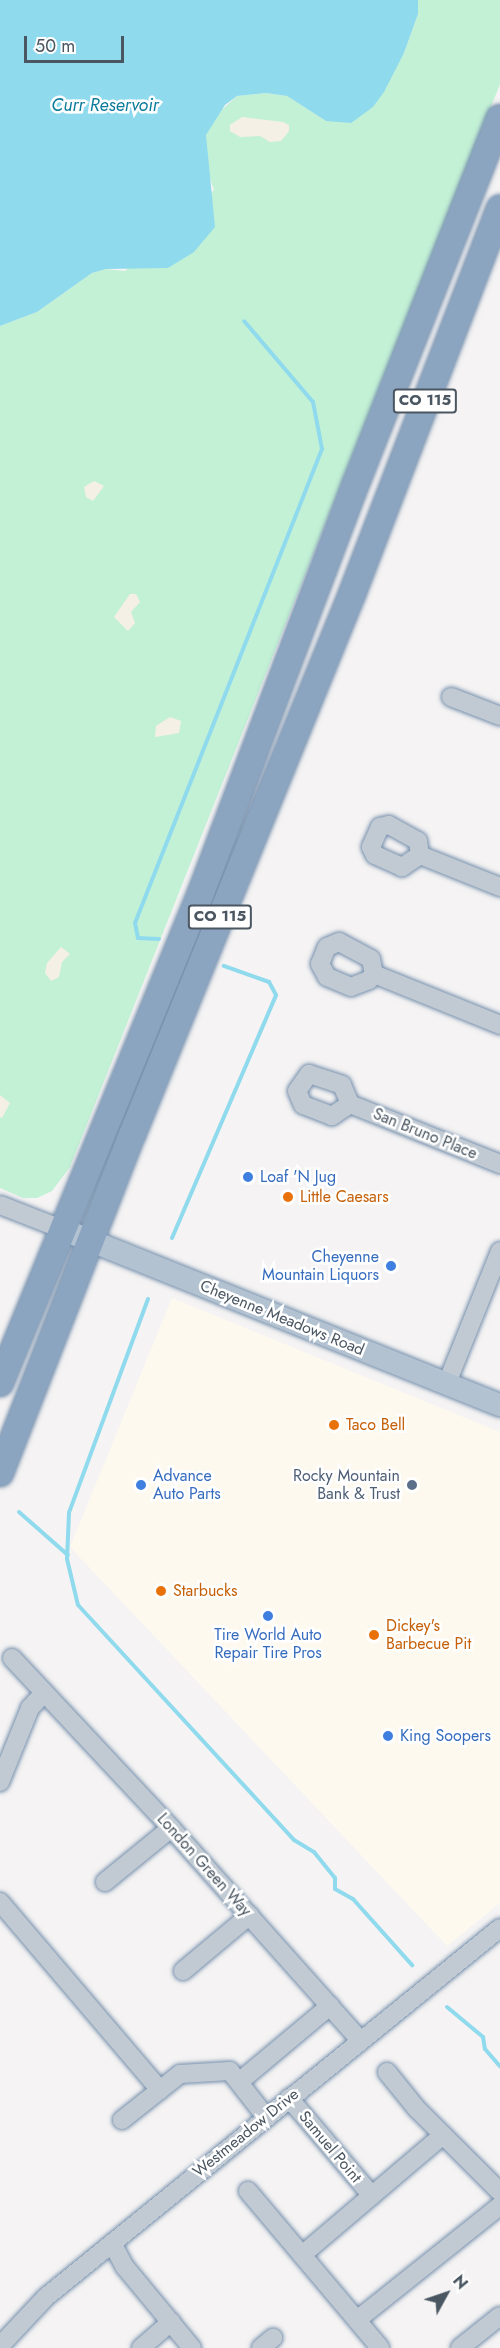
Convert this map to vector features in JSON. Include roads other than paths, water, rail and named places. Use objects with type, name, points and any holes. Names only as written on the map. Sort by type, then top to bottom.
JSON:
[{"type":"highway","name":"CO 115","points":[[0,1383],[201,893],[360,472],[500,118]]},
{"type":"highway","name":"CO 115","points":[[0,1473],[351,594],[500,208]]},
{"type":"main road","name":"Cheyenne Meadows Road","points":[[64,1230],[500,1405]]},
{"type":"street","points":[[451,697],[500,716]]},
{"type":"street","points":[[420,855],[500,887]]},
{"type":"street","points":[[374,974],[500,1025]]},
{"type":"street","name":"San Bruno Place","points":[[350,1104],[500,1164]]},
{"type":"street","points":[[0,1206],[64,1230]]},
{"type":"street","points":[[447,1383],[500,1251]]},
{"type":"street","name":"London Green Way","points":[[12,1658],[171,1828],[360,2040]]},
{"type":"street","points":[[0,1782],[30,1708],[44,1693]]},
{"type":"street","points":[[105,1882],[171,1828]]},
{"type":"street","points":[[0,1902],[160,2090]]},
{"type":"street","points":[[183,1971],[250,1915]]},
{"type":"street","name":"Westmeadow Drive","points":[[0,2346],[46,2297],[500,1928]]},
{"type":"street","points":[[239,2082],[330,2006]]},
{"type":"street","points":[[122,2120],[180,2074],[230,2071],[266,2117]]},
{"type":"street","points":[[387,2072],[443,2135],[500,2192]]},
{"type":"street","name":"Samuel Point","points":[[289,2098],[372,2196]]},
{"type":"street","name":"Samuel Point","points":[[302,2255],[443,2135]]},
{"type":"street","points":[[248,2191],[380,2348]]},
{"type":"street","points":[[357,2320],[500,2206]]},
{"type":"street","points":[[112,2243],[125,2267],[192,2348]]},
{"type":"street","points":[[460,2348],[500,2316]]},
{"type":"street","points":[[141,2348],[171,2322]]},
{"type":"water","name":"Curr Reservoir","points":[[0,0],[418,0],[418,14],[404,53],[384,92],[373,107],[351,123],[326,121],[287,96],[266,93],[237,96],[225,105],[206,135],[215,227],[194,252],[168,268],[106,269],[92,273],[37,312],[0,326]]},
{"type":"waterway","points":[[159,939],[138,938],[135,923],[322,449],[313,402],[244,321]]},
{"type":"waterway","points":[[172,1238],[276,995],[269,982],[224,966]]},
{"type":"waterway","points":[[148,1299],[69,1513],[67,1559],[78,1605],[294,1840],[314,1852],[335,1878],[335,1889],[353,1899],[412,1965]]},
{"type":"waterway","points":[[19,1512],[68,1555]]},
{"type":"waterway","points":[[447,2007],[483,2037],[485,2049],[500,2066]]},
{"type":"place","name":"Loaf 'N Jug","points":[[248,1177]]},
{"type":"place","name":"Little Caesars","points":[[288,1197]]},
{"type":"place","name":"Cheyenne Mountain Liquors","points":[[391,1266]]},
{"type":"place","name":"Taco Bell","points":[[334,1425]]},
{"type":"place","name":"Advance Auto Parts","points":[[141,1485]]},
{"type":"place","name":"Rocky Mountain Bank & Trust","points":[[412,1485]]},
{"type":"place","name":"Starbucks","points":[[161,1591]]},
{"type":"place","name":"Tire World Auto Repair Tire Pros","points":[[268,1616]]},
{"type":"place","name":"Dickey's Barbecue Pit","points":[[374,1635]]},
{"type":"place","name":"King Soopers","points":[[388,1736]]}]
